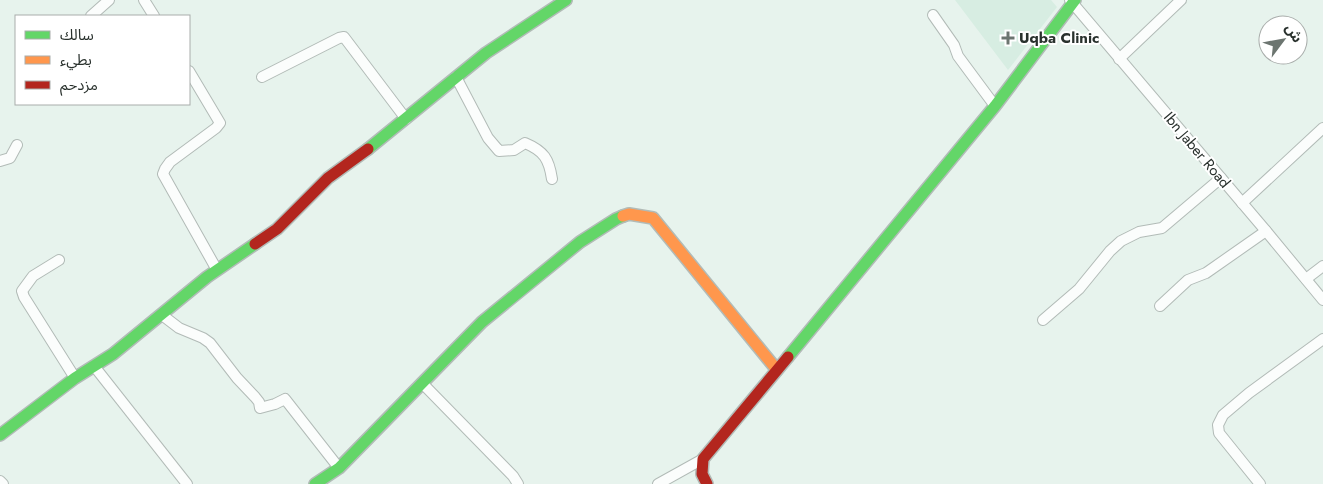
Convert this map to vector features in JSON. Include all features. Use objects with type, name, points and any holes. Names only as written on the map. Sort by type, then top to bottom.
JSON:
[{"type":"street","points":[[92,15],[109,0]]},
{"type":"street","points":[[144,0],[153,15]]},
{"type":"street","points":[[0,435],[162,315],[207,276],[277,229],[328,178],[406,119],[486,53],[566,0]]},
{"type":"street","points":[[1119,59],[1181,0]]},
{"type":"street","points":[[658,484],[703,459],[995,106],[1073,1]]},
{"type":"street","name":"Ibn Jaber Road","points":[[1073,1],[1119,59],[1266,230],[1323,300]]},
{"type":"street","points":[[933,15],[954,45],[958,56],[995,106]]},
{"type":"street","points":[[262,77],[344,37],[406,119]]},
{"type":"street","points":[[190,73],[220,123],[170,162],[163,174],[217,270]]},
{"type":"street","points":[[456,77],[493,145],[499,151],[514,150],[525,143],[537,148],[544,154],[551,169],[552,179]]},
{"type":"street","points":[[1242,203],[1323,128]]},
{"type":"street","points":[[0,161],[10,158],[17,145]]},
{"type":"street","points":[[1043,320],[1079,289],[1110,251],[1121,241],[1139,232],[1162,228],[1221,178]]},
{"type":"street","points":[[315,484],[339,468],[424,384],[482,322],[580,242],[616,219],[630,214],[653,218],[777,370]]},
{"type":"street","points":[[1160,306],[1188,280],[1206,273],[1266,230]]},
{"type":"street","points":[[59,260],[37,273],[22,291],[75,378]]},
{"type":"street","points":[[1306,279],[1323,266]]},
{"type":"street","points":[[162,315],[179,328],[210,343],[237,378],[259,402],[260,408],[276,404],[285,399],[339,468]]},
{"type":"street","points":[[1260,484],[1219,433],[1218,424],[1223,415],[1249,393],[1323,339]]},
{"type":"street","points":[[94,366],[187,484]]},
{"type":"street","points":[[424,384],[513,476],[518,484]]},
{"type":"street","points":[[703,459],[702,474],[708,484]]},
{"type":"shaded area","name":"Uqba Clinic","points":[[955,0],[1051,0],[1057,7],[1008,70]]},
{"type":"traffic: fast","points":[[368,149],[486,53],[566,0]]},
{"type":"traffic: fast","points":[[788,357],[995,106],[1075,0]]},
{"type":"traffic: fast","points":[[315,484],[339,468],[482,322],[580,242],[623,216]]},
{"type":"traffic: fast","points":[[0,435],[75,378],[113,354],[207,277],[255,244]]},
{"type":"traffic: slow","points":[[623,216],[629,214],[653,218],[777,370]]},
{"type":"traffic: jam","points":[[255,244],[277,229],[328,178],[368,149]]},
{"type":"traffic: jam","points":[[707,484],[702,474],[703,459],[788,357]]},
{"type":"place","name":"Uqba Clinic","points":[[1008,38]]}]
